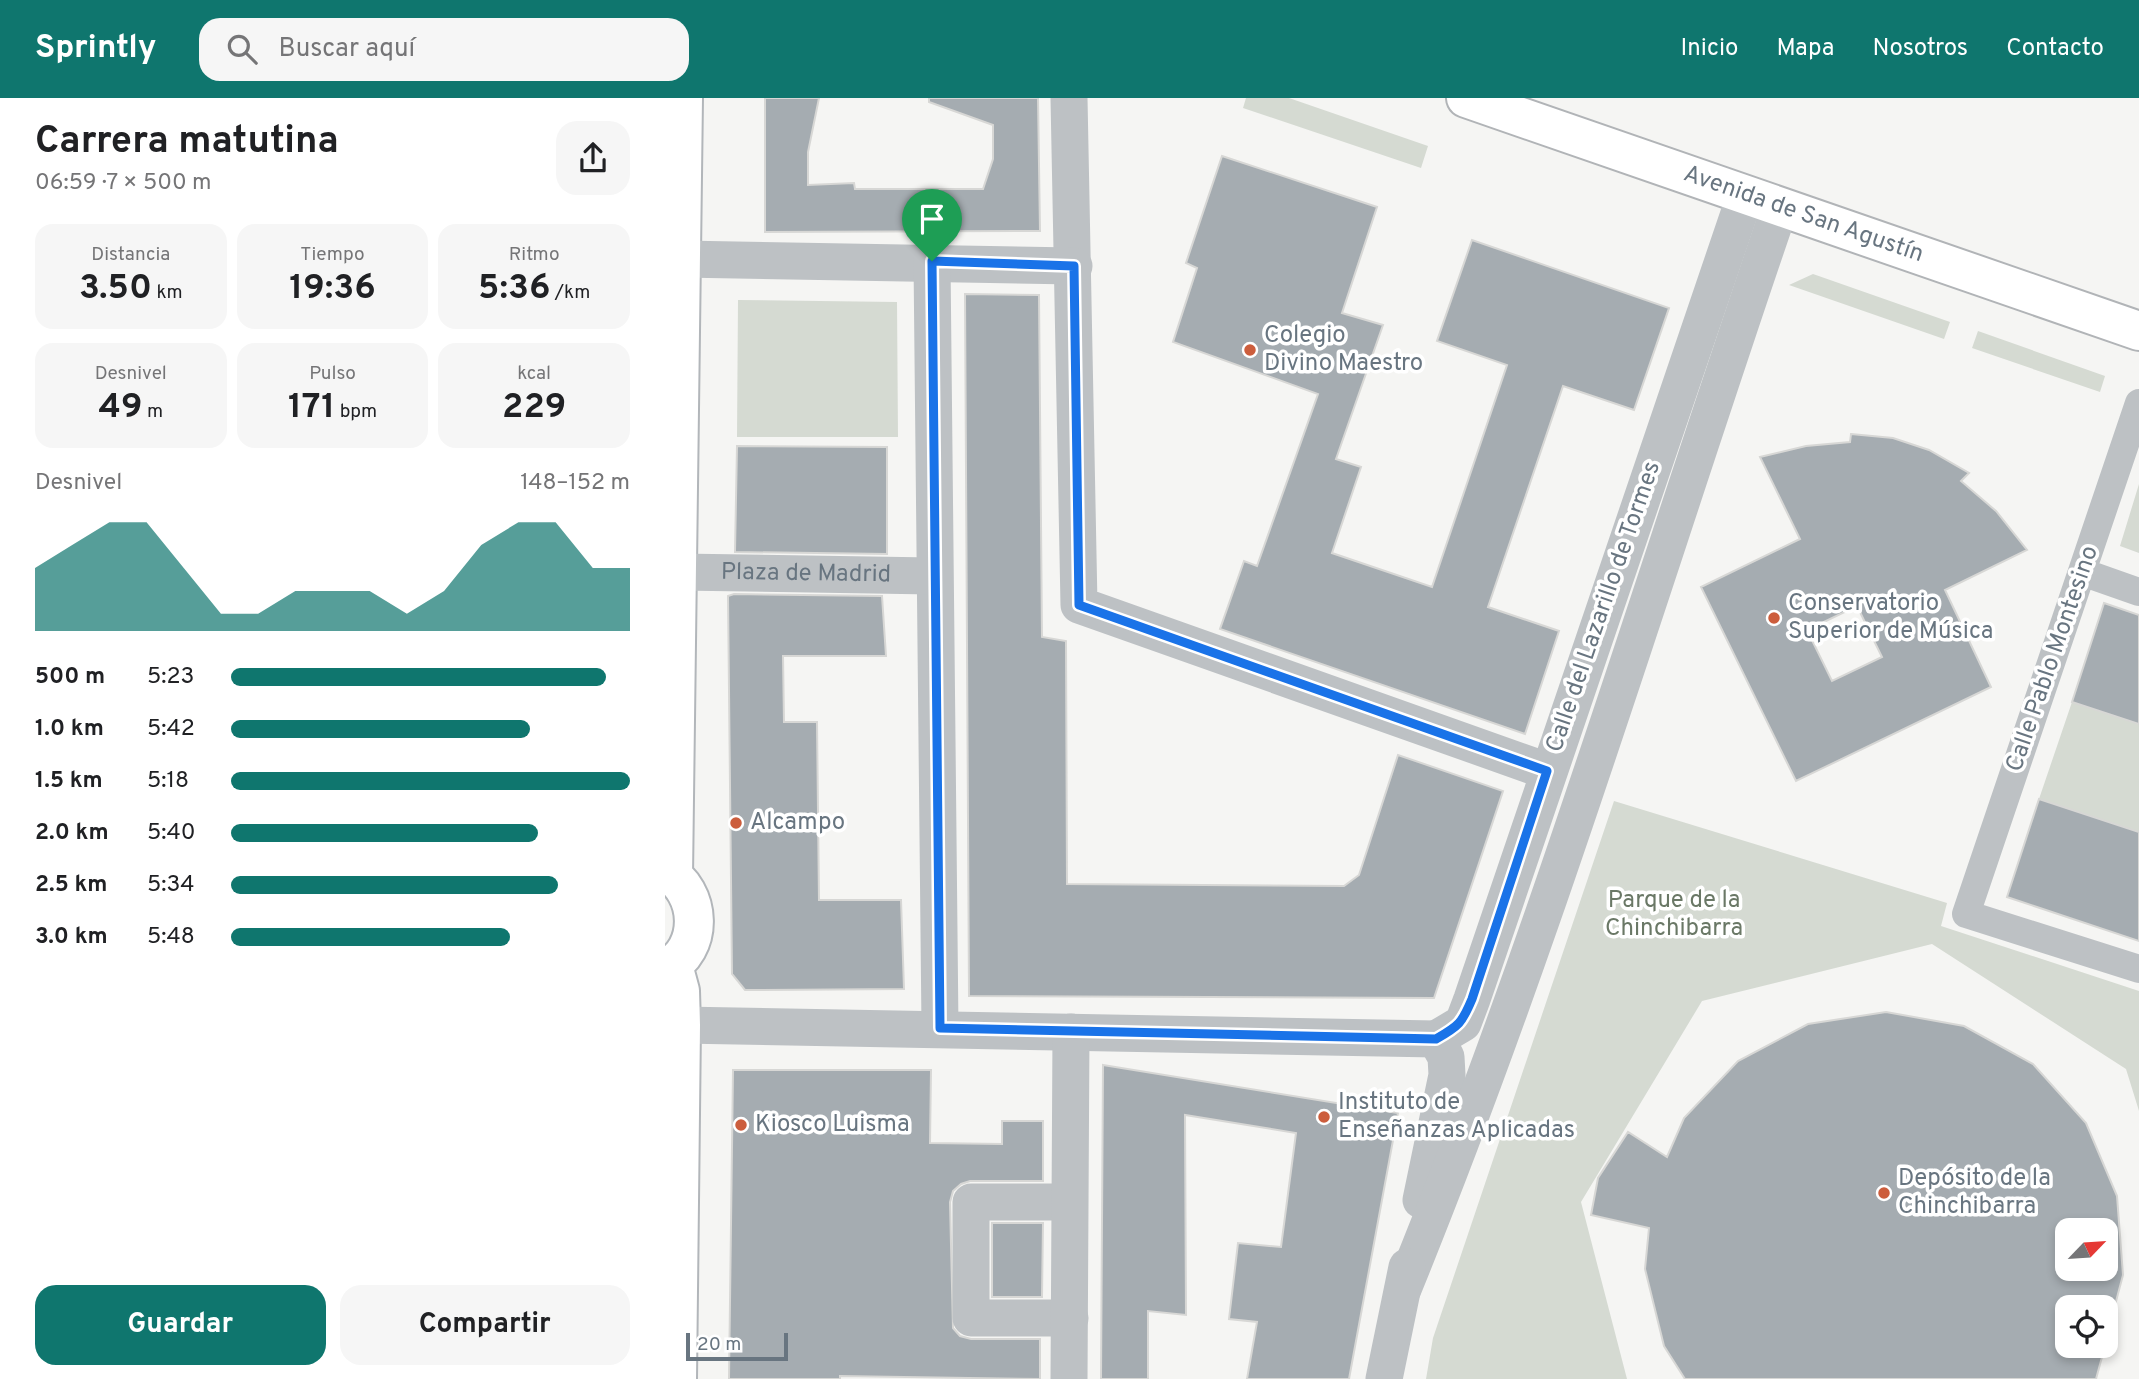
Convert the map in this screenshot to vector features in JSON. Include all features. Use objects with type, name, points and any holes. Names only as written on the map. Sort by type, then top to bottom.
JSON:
[{"type":"main road","points":[[677,1379],[681,1026],[680,991],[669,967],[687,950],[694,931],[695,910],[687,891],[669,874],[672,572],[684,98]]},
{"type":"main road","name":"Avenida de San Agustín","points":[[1466,98],[2139,331]]},
{"type":"street","points":[[1069,98],[1079,605],[1547,771]]},
{"type":"street","name":"Calle del Lazarillo de Tormes","points":[[1384,1379],[1447,1075],[1446,1057],[1436,1039],[1463,1023],[1547,771],[1763,202]]},
{"type":"street","name":"Calle del Lazarillo de Tormes","points":[[1403,1289],[1465,1137],[1593,769],[1763,202]]},
{"type":"street","points":[[681,259],[932,261],[1074,266]]},
{"type":"street","points":[[932,261],[933,576],[940,1028]]},
{"type":"street","name":"Calle Pablo Montesino","points":[[2139,404],[1966,914],[2139,970]]},
{"type":"street","name":"Plaza de Madrid","points":[[672,572],[933,576]]},
{"type":"street","points":[[2082,572],[2139,592]]},
{"type":"street","points":[[681,1026],[940,1028],[1436,1039]]},
{"type":"street","points":[[1069,1379],[1071,1032]]},
{"type":"street","points":[[1069,1202],[971,1202],[971,1318],[1070,1318]]},
{"type":"green space","points":[[1246,98],[1289,98],[1428,146],[1421,168],[1243,108]]},
{"type":"green space","points":[[1813,274],[1950,322],[1944,339],[1789,285]]},
{"type":"green space","points":[[738,300],[897,302],[898,437],[737,437]]},
{"type":"green space","points":[[1978,331],[2105,376],[2100,392],[1972,348]]},
{"type":"green space","points":[[2139,484],[2139,553],[2120,546]]},
{"type":"green space","points":[[2072,702],[2139,724],[2139,832],[2039,799]]},
{"type":"green space","name":"Parque de la Chinchibarra","points":[[1614,801],[1947,903],[1941,926],[2139,991],[2139,1111],[2126,1069],[1932,944],[1702,1001],[1581,1202],[1627,1379],[1426,1379],[1433,1338]]},
{"type":"building","points":[[765,98],[819,98],[808,152],[808,185],[854,183],[855,189],[983,189],[993,159],[993,125],[929,102],[929,98],[1038,98],[1040,231],[765,232]]},
{"type":"building","points":[[1222,156],[1377,207],[1342,313],[1383,325],[1336,459],[1361,467],[1332,553],[1432,587],[1507,365],[1437,341],[1472,240],[1669,308],[1634,410],[1563,386],[1488,607],[1559,631],[1525,734],[1220,629],[1244,561],[1257,566],[1318,394],[1173,342],[1197,268],[1186,263]]},
{"type":"building","points":[[965,294],[1039,295],[1042,637],[1066,641],[1067,884],[1344,886],[1359,875],[1398,755],[1503,791],[1434,998],[969,996]]},
{"type":"building","name":"Conservatorio Superior de Música","points":[[1851,434],[1893,438],[1929,450],[1969,473],[1961,481],[1996,511],[2027,550],[1945,590],[1991,687],[1796,781],[1701,587],[1800,539],[1760,457],[1806,446],[1850,442]],"holes":[[[1857,606],[1882,657],[1832,681],[1807,630]]]},
{"type":"building","points":[[737,446],[887,447],[887,554],[735,552]]},
{"type":"building","points":[[728,596],[882,596],[886,656],[783,656],[784,722],[817,722],[819,900],[901,900],[904,989],[745,990],[732,974]]},
{"type":"building","points":[[2104,603],[2139,615],[2139,724],[2072,702]]},
{"type":"building","points":[[2039,799],[2139,832],[2139,941],[2007,897]]},
{"type":"building","name":"Depósito de la Chinchibarra","points":[[1886,1012],[1964,1026],[2033,1064],[2086,1123],[2117,1196],[2123,1275],[2118,1295],[2055,1295],[2055,1358],[2102,1358],[2096,1379],[1685,1379],[1664,1346],[1645,1269],[1649,1228],[1591,1215],[1598,1178],[1628,1132],[1667,1157],[1684,1118],[1738,1061],[1808,1024]]},
{"type":"building","points":[[1103,1065],[1398,1113],[1349,1379],[1247,1379],[1257,1322],[1229,1319],[1238,1243],[1281,1247],[1296,1133],[1185,1115],[1186,1315],[1148,1311],[1148,1379],[1101,1379]]},
{"type":"building","points":[[733,1070],[931,1070],[930,1143],[1002,1144],[1002,1121],[1043,1121],[1043,1181],[970,1181],[953,1191],[950,1202],[953,1328],[960,1336],[971,1339],[1040,1339],[1040,1379],[840,1376],[840,1379],[729,1379]]},
{"type":"building","points":[[992,1223],[1043,1223],[1042,1297],[992,1297]]},
{"type":"place","name":"Colegio Divino Maestro","points":[[1250,350]]},
{"type":"place","name":"Conservatorio Superior de Música","points":[[1774,618]]},
{"type":"place","name":"Alcampo","points":[[736,823]]},
{"type":"place","name":"Instituto de Enseñanzas Aplicadas","points":[[1324,1117]]},
{"type":"place","name":"Kiosco Luisma","points":[[741,1125]]},
{"type":"place","name":"Depósito de la Chinchibarra","points":[[1884,1193]]},
{"type":"route","points":[[932,261],[1074,266],[1079,605],[1547,771],[1472,999],[1463,1023],[1453,1030],[1436,1039],[940,1028],[933,576],[932,261]]}]
